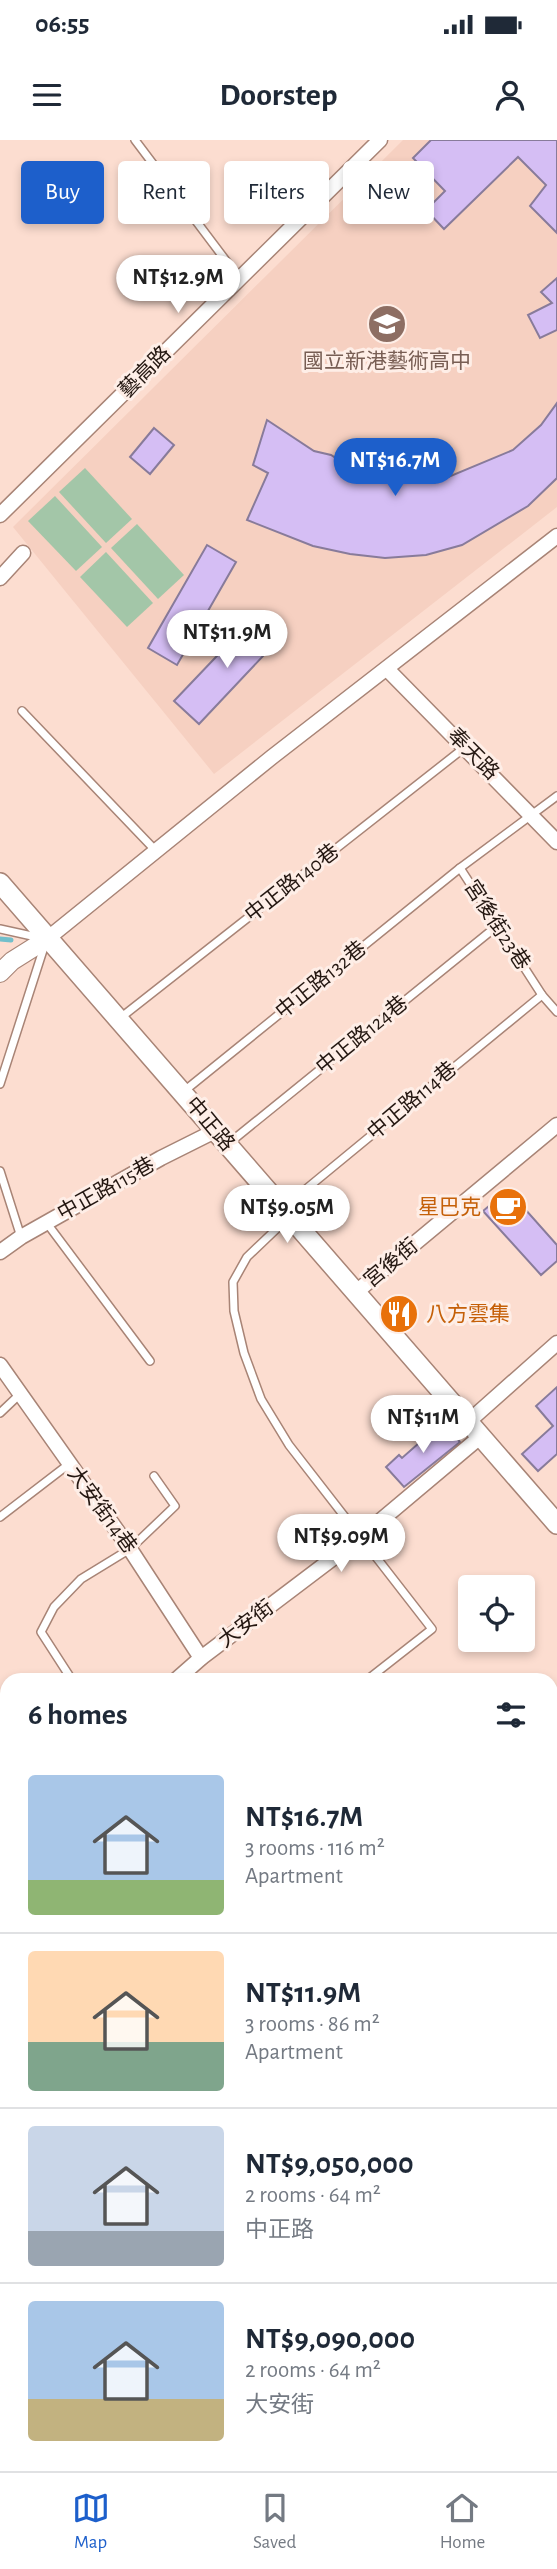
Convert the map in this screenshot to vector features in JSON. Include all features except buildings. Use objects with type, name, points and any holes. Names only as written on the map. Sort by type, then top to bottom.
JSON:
[{"type":"main road","name":"中正路","points":[[0,883],[557,1524]]},
{"type":"street","name":"藝高路","points":[[0,515],[380,140]]},
{"type":"street","points":[[0,973],[12,961],[47,939],[557,536]]},
{"type":"street","points":[[0,578],[23,553]]},
{"type":"street","name":"奉天路","points":[[387,669],[466,746],[557,842]]},
{"type":"street","name":"宮後街","points":[[355,1293],[557,1125]]},
{"type":"street","name":"中正路115巷","points":[[0,1252],[46,1222],[221,1138]]},
{"type":"street","name":"大安街","points":[[184,1673],[361,1537],[474,1430],[557,1343]]},
{"type":"street","name":"大安街14巷","points":[[0,1365],[130,1549],[201,1658]]},
{"type":"lane","points":[[135,140],[240,278]]},
{"type":"lane","points":[[22,711],[156,851]]},
{"type":"lane","name":"中正路140巷","points":[[118,1020],[466,746]]},
{"type":"lane","name":"宮後街23巷","points":[[557,796],[460,868],[542,995],[557,1012]]},
{"type":"lane","name":"中正路132巷","points":[[183,1092],[460,868]]},
{"type":"lane","name":"中正路124巷","points":[[221,1138],[496,926]]},
{"type":"lane","points":[[0,929],[47,939],[0,1084]]},
{"type":"lane","name":"中正路114巷","points":[[375,1673],[432,1629],[289,1445],[261,1399],[239,1332],[233,1282],[247,1258],[286,1213],[542,995]]},
{"type":"lane","points":[[0,1171],[21,1237]]},
{"type":"lane","points":[[46,1222],[150,1361]]},
{"type":"lane","points":[[0,1413],[20,1394]]},
{"type":"lane","points":[[0,1517],[69,1464]]},
{"type":"lane","points":[[67,1673],[41,1632],[54,1607],[81,1579],[130,1549],[175,1506],[154,1476]]},
{"type":"shaded area","name":"國立新港藝術高中","points":[[403,140],[557,140],[557,507],[214,774],[13,527],[318,224],[329,224],[329,213],[343,200],[343,224],[434,224],[434,161],[382,161]]},
{"type":"green space","points":[[85,468],[132,519],[106,543],[59,492]]},
{"type":"green space","points":[[55,496],[102,547],[76,571],[28,521]]},
{"type":"green space","points":[[137,524],[184,575],[158,599],[111,548]]},
{"type":"green space","points":[[106,552],[153,603],[127,627],[80,577]]},
{"type":"waterway","points":[[0,939],[11,940]]},
{"type":"place","name":"國立新港藝術高中","points":[[387,324]]},
{"type":"place","name":"星巴克","points":[[508,1207]]},
{"type":"place","name":"八方雲集","points":[[399,1314]]}]
